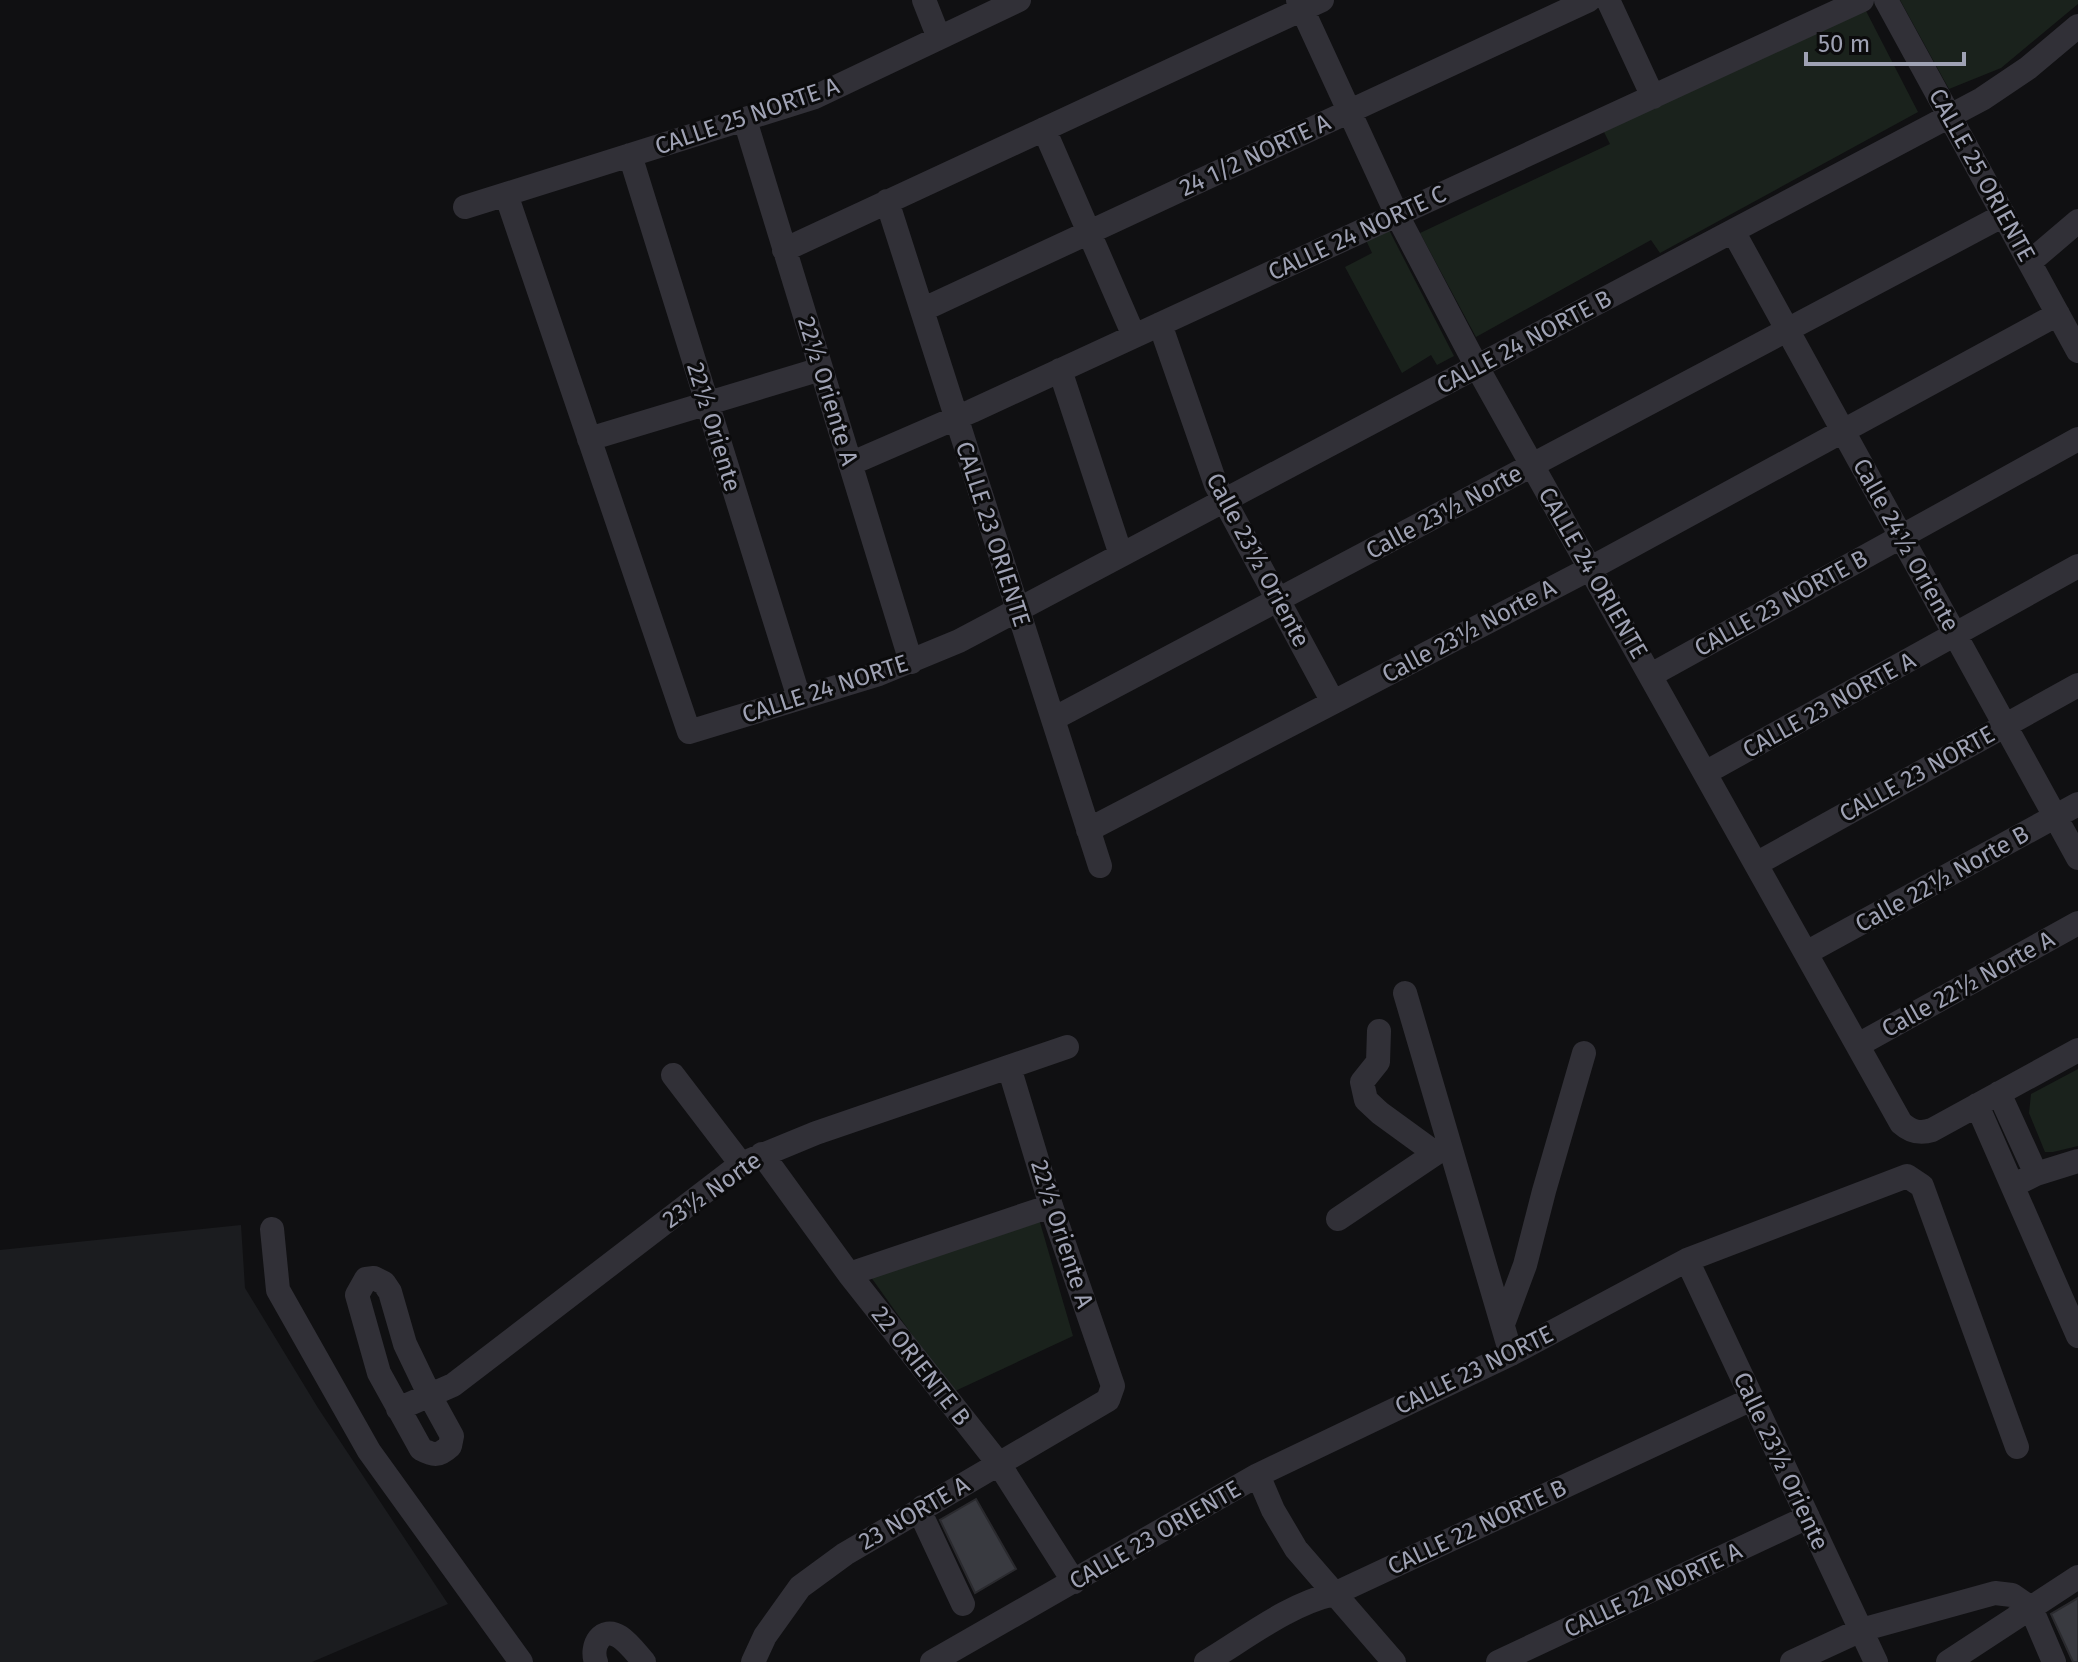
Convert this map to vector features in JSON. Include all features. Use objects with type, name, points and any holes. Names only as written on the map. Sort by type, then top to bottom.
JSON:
[{"type":"street","points":[[924,0],[939,38]]},
{"type":"street","name":"CALLE 25 NORTE A","points":[[465,207],[815,97],[1019,0]]},
{"type":"street","name":"24 1/2 NORTE A","points":[[922,310],[1589,0]]},
{"type":"street","points":[[1608,0],[1653,97]]},
{"type":"street","name":"CALLE 24 NORTE C","points":[[850,464],[1862,0]]},
{"type":"street","name":"CALLE 25 ORIENTE","points":[[1886,0],[2078,351]]},
{"type":"street","points":[[784,250],[1307,3]]},
{"type":"street","name":"CALLE 24 ORIENTE","points":[[1307,3],[1349,112],[1397,215],[1477,367],[1901,1123],[1913,1131],[1932,1130],[1977,1105]]},
{"type":"street","name":"CALLE 24 NORTE B","points":[[959,641],[1950,116],[2028,68],[2078,26]]},
{"type":"street","name":"22½ Oriente A","points":[[745,120],[911,662]]},
{"type":"street","points":[[1044,129],[1134,336]]},
{"type":"street","name":"22½ Oriente","points":[[630,155],[799,698]]},
{"type":"street","points":[[506,194],[589,439],[821,369]]},
{"type":"street","name":"CALLE 23 ORIENTE","points":[[887,201],[1100,866]]},
{"type":"street","name":"Calle 23½ Norte","points":[[1053,719],[2004,215]]},
{"type":"street","points":[[2030,262],[2078,221]]},
{"type":"street","name":"Calle 24½ Oriente","points":[[1733,231],[2078,858]]},
{"type":"street","name":"Calle 23½ Norte A","points":[[1088,830],[1591,568],[2058,314]]},
{"type":"street","name":"Calle 23½ Oriente","points":[[1160,324],[1212,476],[1333,702]]},
{"type":"street","points":[[1060,370],[1121,555]]},
{"type":"street","name":"CALLE 24 NORTE","points":[[589,439],[689,732],[911,662],[959,641]]},
{"type":"street","name":"CALLE 23 NORTE B","points":[[1651,675],[2078,439]]},
{"type":"street","name":"CALLE 23 NORTE A","points":[[1705,773],[2078,566]]},
{"type":"street","name":"CALLE 23 NORTE","points":[[1756,864],[2078,685]]},
{"type":"street","name":"Calle 22½ Norte B","points":[[1806,953],[2078,804]]},
{"type":"street","name":"Calle 22½ Norte A","points":[[1858,1045],[2078,923]]},
{"type":"street","points":[[1405,993],[1421,1045],[1443,1148],[1511,1354]]},
{"type":"street","points":[[1378,1062],[1379,1031]]},
{"type":"street","points":[[1421,1045],[1389,1054],[1362,1082],[1366,1100],[1380,1113],[1443,1148]]},
{"type":"street","name":"23½ Norte","points":[[398,1409],[453,1385],[751,1159],[816,1133],[1067,1047]]},
{"type":"street","points":[[2078,1050],[1977,1105],[2070,1300],[2078,1336]]},
{"type":"street","points":[[1503,1324],[1525,1265],[1584,1053]]},
{"type":"street","name":"22½ Oriente A","points":[[1009,1067],[1051,1206],[1113,1386],[1108,1400]]},
{"type":"street","name":"22 ORIENTE B","points":[[673,1075],[751,1159],[849,1274],[999,1464],[1074,1582]]},
{"type":"street","points":[[1999,1093],[2036,1174]]},
{"type":"street","points":[[1338,1219],[1443,1148]]},
{"type":"street","points":[[2013,1185],[2078,1161]]},
{"type":"street","name":"CALLE 23 NORTE","points":[[1258,1475],[1511,1354],[1687,1260],[1907,1176],[1922,1186],[2017,1447]]},
{"type":"street","points":[[849,1274],[1051,1206]]},
{"type":"street","points":[[272,1229],[278,1290],[369,1451],[521,1662]]},
{"type":"street","name":"Calle 23½ Oriente","points":[[1687,1260],[1876,1662]]},
{"type":"street","points":[[374,1278],[384,1283],[390,1292],[405,1344],[430,1396],[452,1436],[450,1446],[437,1455],[421,1449],[379,1373],[357,1295],[366,1279],[374,1278]]},
{"type":"street","name":"CALLE 22 NORTE B","points":[[1206,1662],[1315,1598],[1334,1594],[1752,1399]]},
{"type":"street","name":"23 NORTE A","points":[[753,1662],[765,1636],[800,1587],[845,1554],[1108,1400]]},
{"type":"street","name":"CALLE 23 ORIENTE","points":[[932,1662],[1258,1475],[1285,1533],[1307,1563],[1394,1662]]},
{"type":"street","points":[[923,1507],[920,1512],[963,1604]]},
{"type":"street","name":"CALLE 22 NORTE A","points":[[1498,1662],[1808,1517]]},
{"type":"street","points":[[1948,1662],[2078,1577]]},
{"type":"street","points":[[1792,1662],[1861,1630],[1995,1593],[2012,1595],[2031,1608],[2054,1662]]},
{"type":"street","points":[[596,1662],[593,1653],[596,1642],[611,1633],[620,1637],[644,1662]]},
{"type":"shaded area","points":[[1900,0],[2078,0],[2078,4],[2001,68],[1949,89]]},
{"type":"shaded area","points":[[1865,9],[1918,112],[1660,253],[1651,240],[1476,337],[1420,233],[1610,144],[1603,130]]},
{"type":"shaded area","points":[[1389,230],[1454,356],[1437,365],[1431,355],[1402,373],[1345,267],[1372,253],[1366,240]]},
{"type":"shaded area","points":[[2078,1069],[2078,1146],[2045,1152],[2029,1113],[2031,1094]]},
{"type":"shaded area","points":[[1039,1219],[1073,1336],[953,1392],[868,1273]]},
{"type":"shaded area","points":[[241,1225],[245,1288],[318,1408],[448,1604],[312,1662],[0,1662],[0,1250]]},
{"type":"building","points":[[976,1499],[1016,1569],[975,1593],[940,1520]]},
{"type":"building","points":[[2078,1598],[2078,1662],[2073,1662],[2051,1614]]}]
